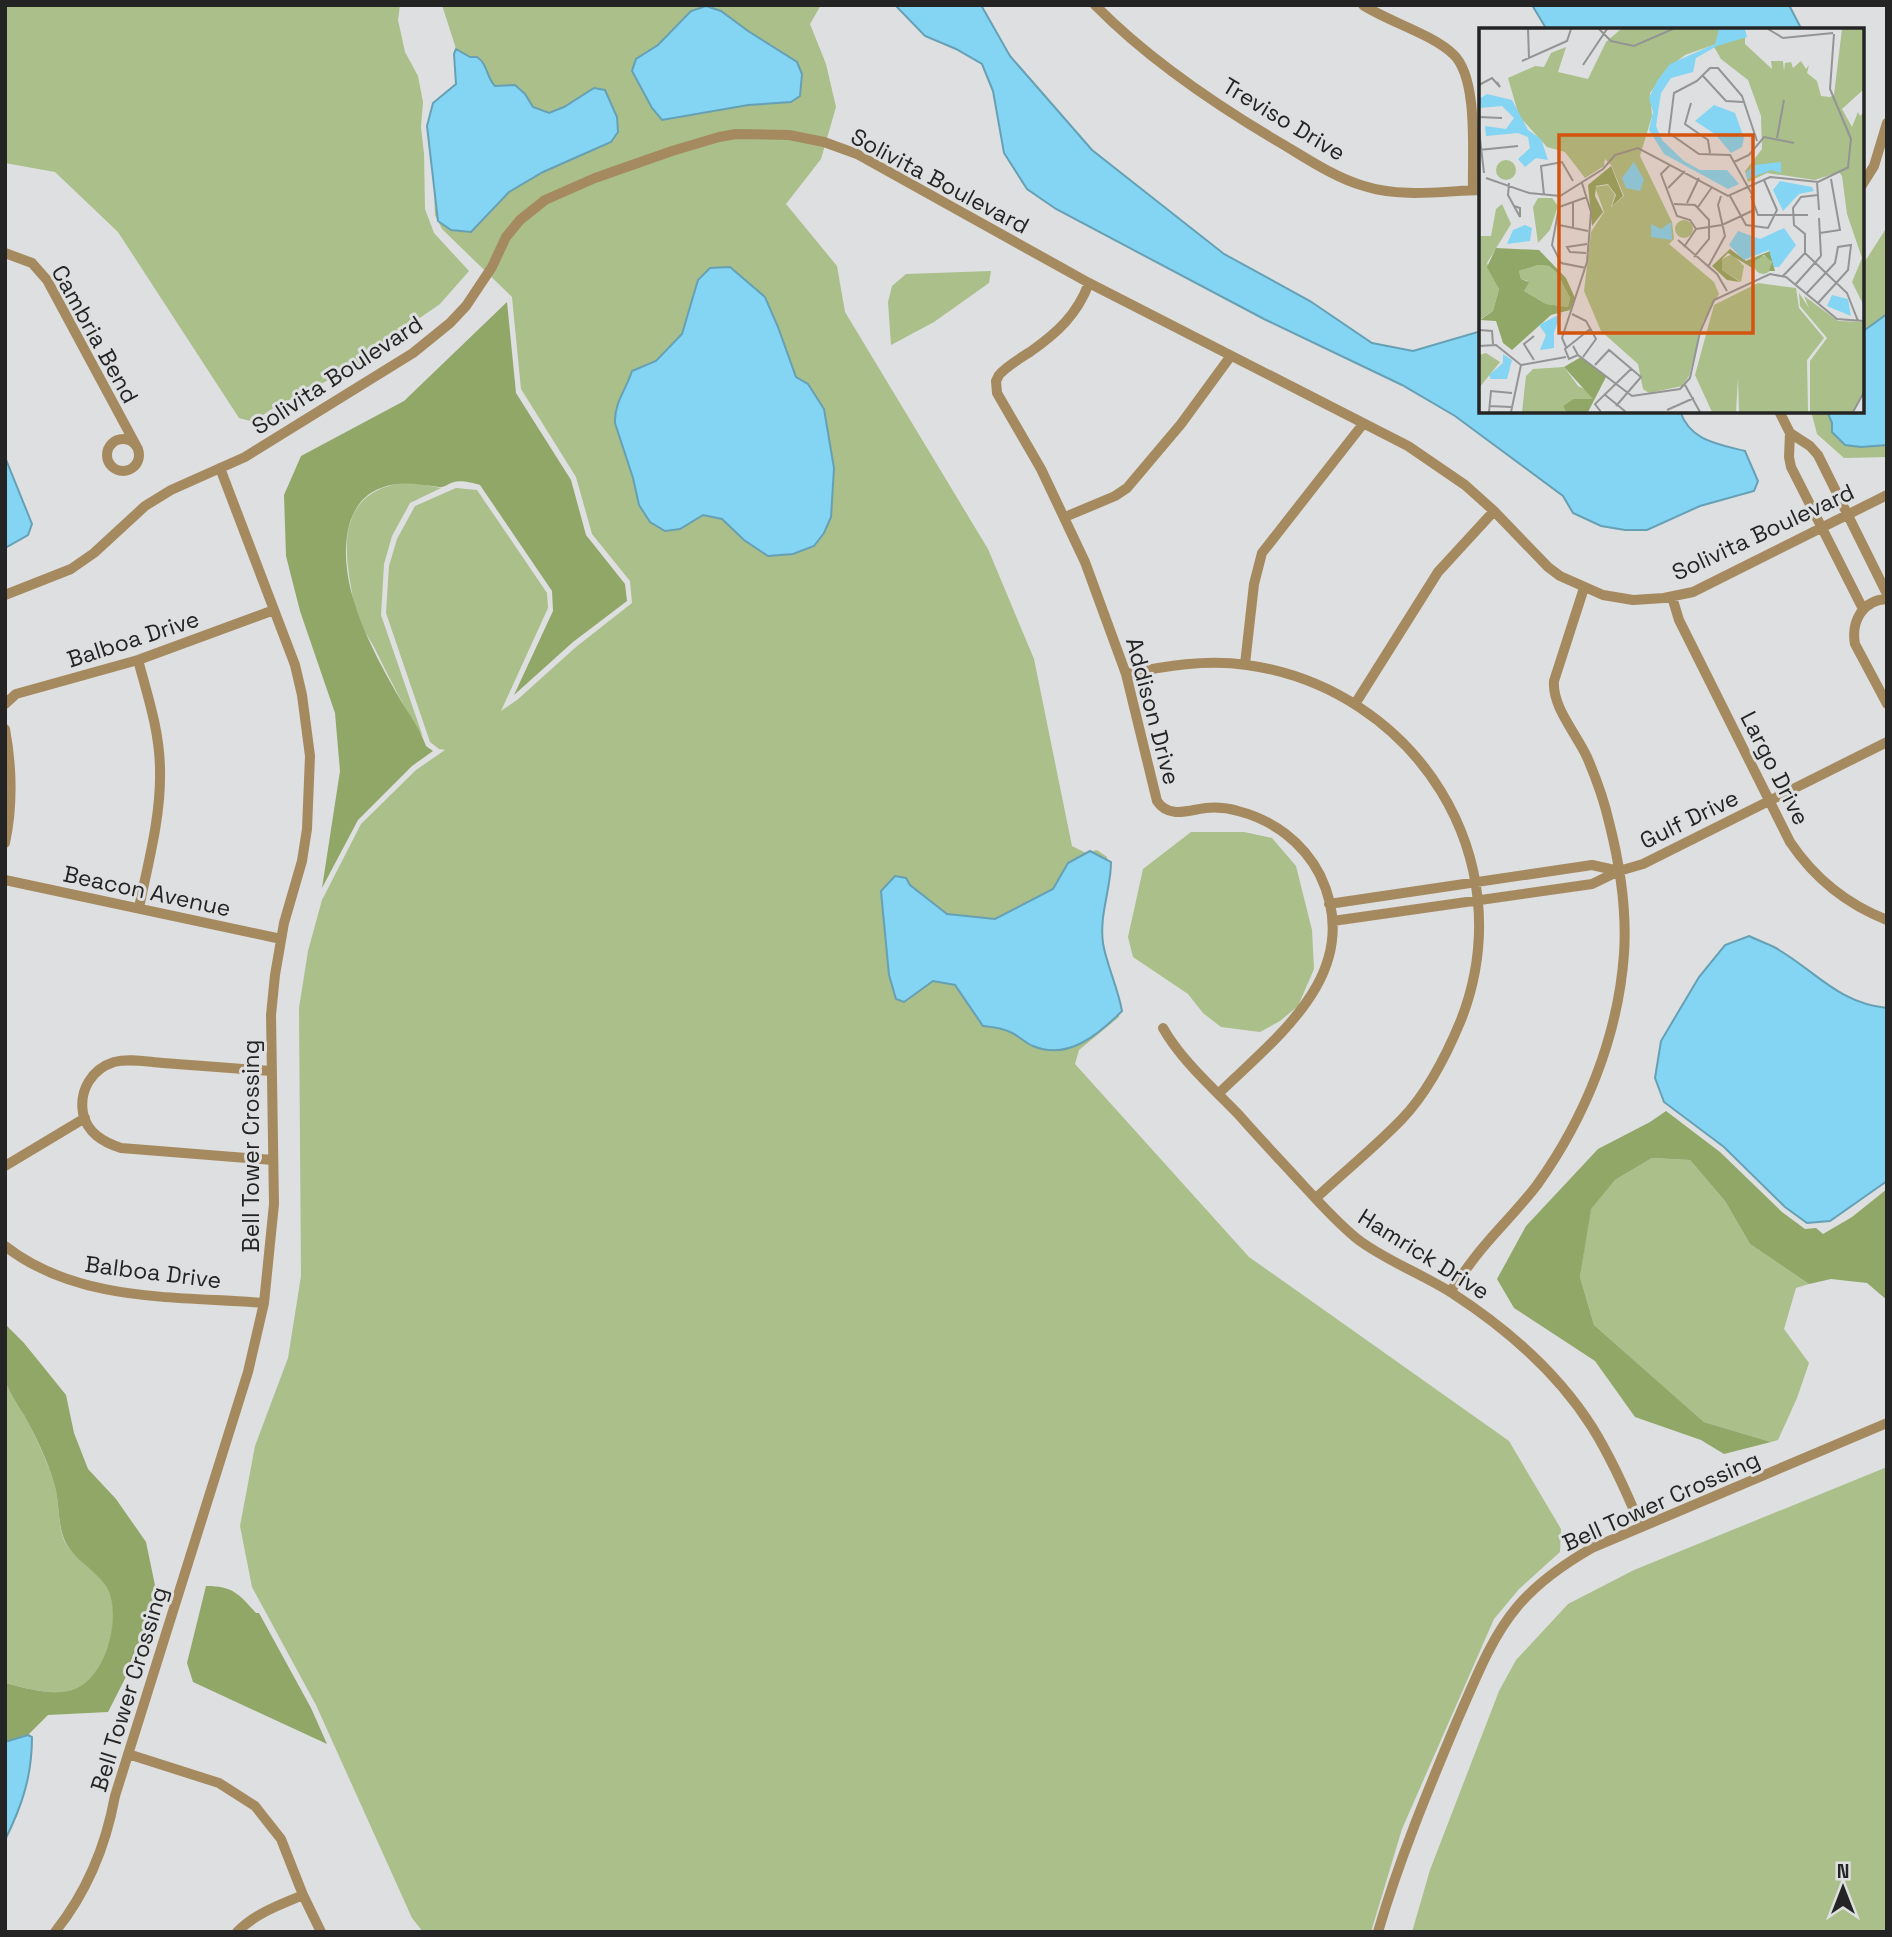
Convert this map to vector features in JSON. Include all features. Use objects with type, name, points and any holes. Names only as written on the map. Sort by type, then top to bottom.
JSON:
[{"type":"street","name":"Treviso Drive","points":[[1096,5],[1144,48],[1227,111],[1314,163],[1363,186],[1395,193],[1477,190]]},
{"type":"street","points":[[1363,5],[1434,42],[1452,54],[1465,69],[1470,90],[1477,190]]},
{"type":"street","points":[[1864,182],[1874,166],[1887,123]]},
{"type":"street","name":"Solivita Boulevard","points":[[5,595],[71,569],[94,553],[145,506],[171,490],[245,457],[432,339],[450,323],[480,287],[501,247],[520,220],[545,200],[595,178],[719,136],[754,133],[789,135],[824,142],[858,154],[1090,284],[1408,446],[1438,465],[1494,511],[1548,567],[1584,589],[1633,600],[1672,597],[1693,592],[1887,495]]},
{"type":"street","name":"Cambria Bend","points":[[5,253],[32,263],[47,280],[138,449]]},
{"type":"street","name":"Addison Drive","points":[[1090,284],[1067,323],[1051,338],[1003,371],[996,381],[997,393],[1065,517],[1110,625],[1126,674],[1155,797],[1160,806],[1179,813],[1207,808],[1227,809],[1270,823],[1292,839],[1310,859],[1323,882],[1333,921],[1332,945],[1327,965],[1308,1003],[1218,1094]]},
{"type":"street","points":[[1065,517],[1115,496],[1127,488],[1181,424],[1230,357]]},
{"type":"street","points":[[1780,413],[1790,433],[1790,462],[1863,609]]},
{"type":"street","points":[[1245,664],[1256,570],[1262,553],[1363,424]]},
{"type":"street","points":[[1790,433],[1814,450],[1887,596],[1863,609],[1854,628],[1855,644],[1887,704]]},
{"type":"street","name":"Bell Tower Crossing","points":[[55,1932],[77,1901],[104,1843],[128,1754],[248,1372],[264,1303],[272,1242],[271,1016],[281,939],[302,861],[310,787],[310,756],[306,715],[295,665],[220,468]]},
{"type":"street","points":[[1355,704],[1438,572],[1494,511]]},
{"type":"street","points":[[1450,1292],[1484,1246],[1535,1187],[1565,1142],[1588,1095],[1612,1024],[1619,989],[1624,930],[1619,871],[1606,810],[1574,731],[1555,700],[1553,691],[1584,589]]},
{"type":"street","name":"Largo Drive","points":[[1672,597],[1679,620],[1790,842],[1810,868],[1847,900],[1887,920]]},
{"type":"street","name":"Balboa Drive","points":[[5,704],[16,694],[138,660],[274,610]]},
{"type":"street","points":[[138,660],[155,724],[160,769],[158,815],[139,908]]},
{"type":"street","points":[[1126,674],[1177,665],[1245,664],[1307,680],[1355,704],[1394,733],[1429,773],[1455,819],[1476,882],[1480,922],[1470,990],[1461,1018],[1436,1071],[1403,1118],[1316,1198]]},
{"type":"street","points":[[5,729],[11,778],[5,843]]},
{"type":"street","name":"Gulf Drive","points":[[1333,921],[1592,884],[1619,871],[1643,864],[1887,742]]},
{"type":"street","name":"Gulf Drive","points":[[1329,904],[1592,865],[1619,871]]},
{"type":"street","name":"Beacon Avenue","points":[[5,880],[281,939]]},
{"type":"street","name":"Hamrick Drive","points":[[1163,1028],[1171,1042],[1218,1094],[1334,1217],[1374,1251],[1450,1292],[1512,1337],[1562,1387],[1604,1448],[1641,1527]]},
{"type":"street","points":[[271,1071],[119,1061],[100,1069],[86,1085],[83,1098],[85,1118],[96,1136],[108,1144],[121,1148],[273,1160]]},
{"type":"street","points":[[5,1166],[85,1118]]},
{"type":"street","name":"Balboa Drive","points":[[5,1246],[43,1270],[87,1286],[264,1303]]},
{"type":"street","name":"Bell Tower Crossing","points":[[1378,1932],[1436,1771],[1467,1697],[1499,1632],[1528,1595],[1556,1570],[1592,1548],[1887,1423]]},
{"type":"street","points":[[128,1754],[206,1778],[244,1797],[265,1816],[281,1839],[321,1932]]},
{"type":"street","points":[[237,1932],[249,1920],[264,1911],[303,1895]]},
{"type":"green space","points":[[5,5],[400,5],[398,20],[405,52],[418,76],[423,102],[421,127],[425,209],[434,233],[469,271],[440,304],[414,322],[385,351],[270,410],[254,422],[239,418],[118,232],[55,172],[5,163]]},
{"type":"green space","points":[[442,5],[821,5],[810,24],[826,64],[836,107],[821,159],[786,204],[837,266],[845,312],[988,549],[1034,659],[1072,846],[1086,853],[1097,850],[1107,857],[1109,874],[1100,926],[1106,963],[1120,1003],[1119,1017],[1079,1050],[1075,1064],[1249,1257],[1509,1441],[1561,1529],[1560,1552],[1519,1589],[1494,1619],[1402,1829],[1371,1932],[423,1932],[412,1918],[316,1705],[252,1587],[240,1526],[255,1446],[288,1358],[301,1276],[299,1008],[308,951],[322,900],[361,824],[416,770],[445,750],[430,742],[386,613],[389,566],[397,539],[415,506],[456,488],[477,490],[547,593],[548,608],[501,711],[632,603],[630,581],[592,534],[576,477],[521,389],[512,297],[442,229],[435,215],[432,135],[468,86]]},
{"type":"green space","points":[[1887,227],[1887,457],[1844,458],[1817,434],[1812,413],[1864,413],[1864,263]]},
{"type":"green space","points":[[991,271],[989,283],[934,322],[891,345],[888,302],[892,286],[906,274]]},
{"type":"green space","points":[[507,302],[516,393],[571,480],[586,535],[625,584],[627,601],[573,642],[514,695],[553,611],[552,591],[480,485],[460,481],[441,487],[396,484],[381,488],[365,497],[352,516],[346,544],[351,591],[367,637],[378,659],[426,746],[433,751],[412,766],[358,820],[322,888],[340,771],[335,713],[300,611],[286,556],[284,495],[301,456],[404,401]]},
{"type":"green space","points":[[408,482],[441,488],[410,503],[392,536],[384,564],[381,615],[423,737],[358,617],[347,562],[349,529],[353,515],[361,503],[372,493]]},
{"type":"green space","points":[[1191,832],[1244,832],[1272,838],[1296,866],[1312,930],[1314,969],[1298,1006],[1280,1021],[1260,1032],[1221,1027],[1203,1013],[1188,994],[1133,957],[1128,937],[1143,869]]},
{"type":"green space","points":[[1666,1111],[1720,1152],[1782,1212],[1805,1229],[1816,1228],[1823,1234],[1852,1217],[1887,1189],[1887,1300],[1867,1283],[1831,1279],[1809,1284],[1750,1244],[1725,1201],[1690,1160],[1652,1158],[1615,1180],[1591,1209],[1580,1277],[1594,1325],[1704,1422],[1771,1442],[1724,1454],[1701,1440],[1635,1417],[1595,1361],[1514,1308],[1497,1279],[1526,1226],[1598,1149]]},
{"type":"green space","points":[[1652,1158],[1690,1160],[1725,1201],[1750,1244],[1809,1284],[1796,1288],[1784,1329],[1809,1363],[1778,1440],[1771,1442],[1704,1422],[1594,1325],[1580,1277],[1590,1209],[1615,1180]]},
{"type":"green space","points":[[5,1324],[66,1395],[74,1433],[88,1469],[116,1499],[146,1542],[157,1595],[133,1663],[108,1712],[48,1715],[26,1737],[5,1742],[5,1683],[53,1692],[68,1691],[81,1686],[101,1663],[111,1632],[113,1615],[107,1588],[65,1541],[56,1490],[48,1465],[6,1382],[3,1362]]},
{"type":"green space","points":[[5,1381],[32,1430],[49,1469],[56,1489],[64,1540],[73,1553],[103,1581],[112,1601],[112,1632],[101,1663],[93,1676],[82,1686],[69,1691],[45,1692],[5,1683]]},
{"type":"green space","points":[[1887,1467],[1887,1932],[1412,1932],[1430,1870],[1499,1691],[1516,1660],[1568,1604],[1634,1570]]},
{"type":"green space","points":[[206,1586],[229,1590],[259,1613],[311,1708],[327,1744],[193,1682],[187,1663]]},
{"type":"water","points":[[895,5],[981,5],[1010,56],[1092,150],[1224,254],[1310,301],[1372,343],[1413,351],[1479,332],[1479,413],[1681,413],[1691,429],[1706,440],[1745,451],[1758,481],[1754,491],[1700,506],[1647,530],[1601,526],[1573,513],[1563,496],[1455,416],[1402,385],[1264,319],[1056,209],[1027,189],[1004,153],[993,91],[982,64],[925,36]]},
{"type":"water","points":[[1532,5],[1789,5],[1801,28],[1546,28]]},
{"type":"water","points":[[706,6],[721,11],[797,62],[802,74],[800,96],[791,102],[748,105],[662,120],[652,108],[632,71],[636,59],[658,45],[691,11]]},
{"type":"water","points":[[456,49],[481,60],[495,86],[515,85],[533,107],[549,113],[594,88],[605,90],[617,117],[618,132],[611,142],[543,172],[509,192],[471,232],[451,230],[438,221],[427,126],[433,103],[456,84]]},
{"type":"water","points":[[730,267],[765,297],[796,377],[808,384],[824,409],[834,468],[831,517],[814,546],[793,554],[768,556],[744,540],[722,519],[703,515],[680,529],[665,531],[650,522],[639,505],[615,423],[618,403],[632,371],[656,361],[682,334],[698,280],[710,268]]},
{"type":"water","points":[[1887,314],[1887,445],[1845,445],[1832,432],[1828,413],[1864,413],[1864,331]]},
{"type":"water","points":[[5,457],[32,524],[28,535],[5,548]]},
{"type":"water","points":[[1090,851],[1111,862],[1102,933],[1122,1011],[1093,1036],[1070,1048],[1058,1050],[1046,1050],[1030,1045],[1007,1031],[983,1026],[955,985],[933,981],[904,1002],[896,999],[889,975],[881,891],[895,876],[906,878],[910,885],[947,914],[995,919],[1053,889],[1068,863]]},
{"type":"water","points":[[1749,936],[1774,947],[1840,992],[1869,1005],[1887,1008],[1887,1181],[1830,1221],[1807,1223],[1785,1207],[1724,1147],[1664,1102],[1655,1078],[1661,1041],[1699,977],[1725,945]]},
{"type":"water","points":[[28,1735],[32,1737],[32,1751],[28,1778],[21,1803],[5,1840],[5,1742]]}]
